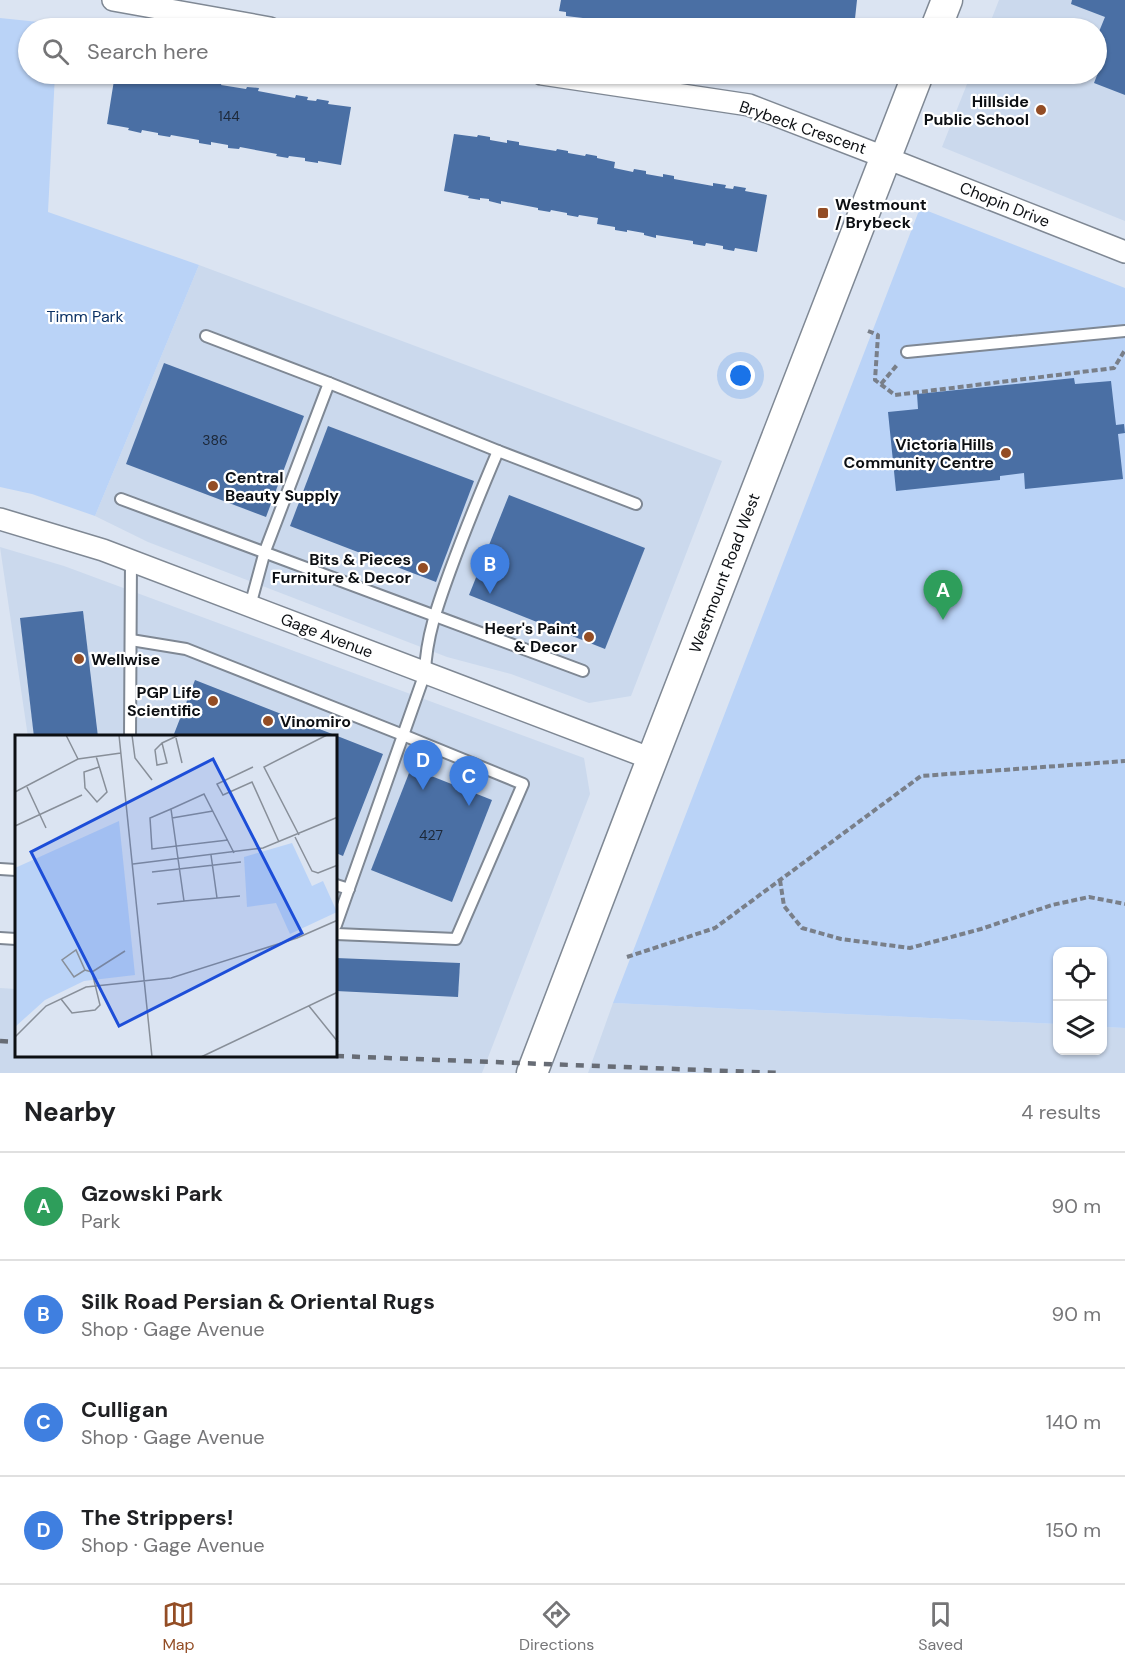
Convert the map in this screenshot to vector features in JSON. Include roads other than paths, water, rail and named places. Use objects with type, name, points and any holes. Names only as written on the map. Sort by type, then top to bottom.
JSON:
[{"type":"main road","points":[[940,18],[947,0]]},
{"type":"main road","name":"Westmount Road West","points":[[532,1073],[884,156],[914,84]]},
{"type":"street","points":[[113,0],[214,18]]},
{"type":"street","name":"Brybeck Crescent","points":[[609,84],[749,105],[884,156]]},
{"type":"street","name":"Chopin Drive","points":[[884,156],[1125,252]]},
{"type":"street","name":"Gage Avenue","points":[[0,519],[104,550],[652,759]]},
{"type":"lane","points":[[907,352],[1125,331]]},
{"type":"lane","points":[[206,336],[636,504]]},
{"type":"lane","points":[[250,606],[265,551],[329,383]]},
{"type":"lane","points":[[338,919],[425,673],[434,615],[465,531],[498,452]]},
{"type":"lane","points":[[121,499],[583,671]]},
{"type":"lane","points":[[130,735],[131,560]]},
{"type":"lane","points":[[131,640],[186,649],[523,784],[456,939],[338,934]]},
{"type":"lane","points":[[0,869],[15,870]]},
{"type":"lane","points":[[338,886],[349,889]]},
{"type":"railway","points":[[0,1041],[15,1042]]},
{"type":"railway","points":[[338,1056],[780,1073]]},
{"type":"place","name":"Hillside Public School","points":[[1041,110]]},
{"type":"place","name":"Westmount / Brybeck","points":[[823,213]]},
{"type":"place","name":"Victoria Hills Community Centre","points":[[1006,453]]},
{"type":"place","name":"Central Beauty Supply","points":[[213,486]]},
{"type":"place","name":"Bits & Pieces Furniture & Decor","points":[[423,568]]},
{"type":"place","name":"Silk Road Persian & Oriental Rugs","points":[[490,594]]},
{"type":"place","name":"Gzowski Park","points":[[943,620]]},
{"type":"place","name":"Heer's Paint & Decor","points":[[589,637]]},
{"type":"place","name":"Wellwise","points":[[79,659]]},
{"type":"place","name":"PGP Life Scientific","points":[[213,701]]},
{"type":"place","name":"Vinomiro","points":[[268,721]]},
{"type":"place","name":"The Strippers!","points":[[423,790]]},
{"type":"place","name":"Culligan","points":[[469,806]]},
{"type":"park label","name":"Timm Park","points":[[85,316]]}]
